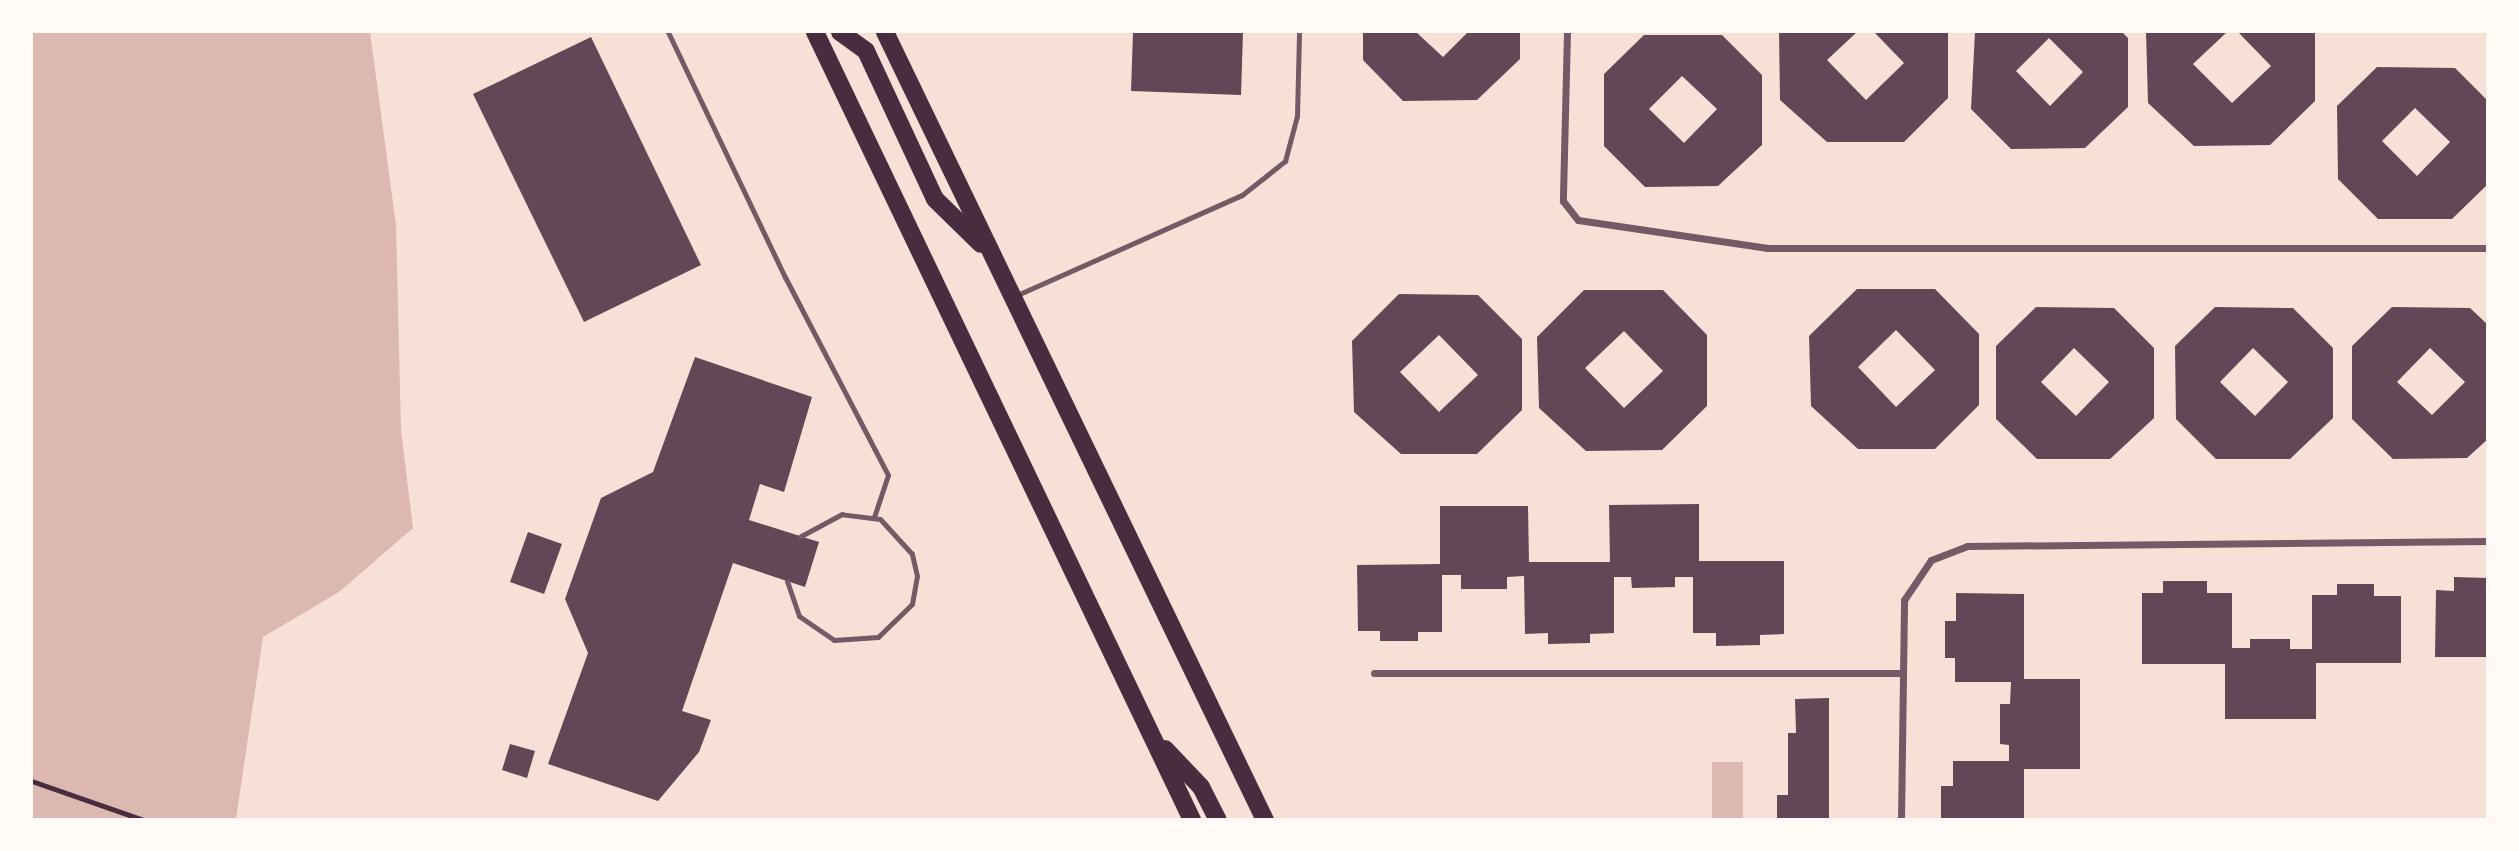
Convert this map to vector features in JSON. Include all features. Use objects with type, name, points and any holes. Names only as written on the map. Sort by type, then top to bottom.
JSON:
[{"type":"main road","points":[[815,32],[1192,820]]},
{"type":"main road","points":[[840,32],[866,51],[935,199],[992,254]]},
{"type":"main road","points":[[885,32],[1265,820]]},
{"type":"main road","points":[[1153,736],[1201,787],[1218,820]]},
{"type":"street","points":[[1567,32],[1563,201],[1578,220],[1768,248],[2487,248]]},
{"type":"street","points":[[1901,820],[1904,600],[1931,560],[1967,546],[2487,541]]},
{"type":"street","points":[[1374,673],[1902,673]]},
{"type":"lane","points":[[668,32],[785,277],[888,475],[874,517]]},
{"type":"lane","points":[[1014,296],[1242,195],[1285,161],[1297,116],[1299,32]]},
{"type":"lane","points":[[787,580],[799,616],[834,640],[878,637],[899,622],[917,576],[912,554],[899,533],[874,517],[842,514],[801,536]]},
{"type":"path","points":[[32,781],[144,820]]},
{"type":"shaded area","points":[[32,32],[370,32],[396,225],[401,430],[413,528],[339,592],[263,637],[236,819],[32,819]]},
{"type":"shaded area","points":[[1712,762],[1743,762],[1743,819],[1712,819]]},
{"type":"building","points":[[1133,32],[1243,32],[1241,95],[1131,91]]},
{"type":"building","points":[[1363,32],[1416,32],[1443,57],[1468,32],[1520,32],[1520,59],[1477,100],[1403,101],[1363,60]]},
{"type":"building","points":[[1779,32],[1857,32],[1827,60],[1866,100],[1904,63],[1874,32],[1948,32],[1948,98],[1904,142],[1827,142],[1780,100]]},
{"type":"building","points":[[1975,32],[2122,32],[2128,38],[2128,107],[2085,148],[2011,149],[1971,109]],"holes":[[[2049,38],[2083,72],[2050,106],[2016,71]]]},
{"type":"building","points":[[2146,32],[2227,32],[2193,64],[2232,103],[2271,66],[2238,32],[2315,32],[2315,101],[2270,145],[2194,146],[2148,103]]},
{"type":"building","points":[[1644,35],[1722,35],[1762,75],[1762,145],[1718,186],[1645,187],[1604,146],[1604,74]],"holes":[[[1682,76],[1717,109],[1684,143],[1649,109]]]},
{"type":"building","points":[[591,37],[701,265],[584,322],[473,94]]},
{"type":"building","points":[[2377,67],[2455,68],[2488,101],[2488,184],[2452,219],[2378,219],[2338,179],[2337,106]],"holes":[[[2415,108],[2450,142],[2417,176],[2382,141]]]},
{"type":"building","points":[[1857,289],[1935,289],[1979,334],[1979,405],[1935,449],[1858,449],[1811,406],[1809,336]],"holes":[[[1896,330],[1935,370],[1896,407],[1858,367]]]},
{"type":"building","points":[[1584,290],[1663,290],[1707,335],[1707,406],[1662,450],[1586,451],[1539,408],[1537,337]],"holes":[[[1624,331],[1663,371],[1624,408],[1585,368]]]},
{"type":"building","points":[[1399,294],[1478,295],[1522,339],[1522,410],[1477,454],[1401,454],[1354,412],[1352,341]],"holes":[[[1439,335],[1478,375],[1439,412],[1400,372]]]},
{"type":"building","points":[[2036,307],[2114,308],[2154,348],[2154,418],[2110,459],[2037,459],[1996,419],[1996,346]],"holes":[[[2074,348],[2109,382],[2076,416],[2041,382]]]},
{"type":"building","points":[[2215,307],[2293,308],[2333,348],[2333,418],[2290,459],[2216,459],[2176,419],[2175,346]],"holes":[[[2253,348],[2288,382],[2255,416],[2220,382]]]},
{"type":"building","points":[[2392,307],[2470,308],[2488,325],[2488,439],[2467,458],[2393,459],[2352,419],[2352,346]],"holes":[[[2430,348],[2465,382],[2432,415],[2397,382]]]},
{"type":"building","points":[[695,357],[812,397],[784,492],[760,484],[749,520],[819,542],[805,587],[733,563],[682,711],[711,720],[699,752],[658,801],[548,764],[588,653],[565,599],[601,498],[653,472]]},
{"type":"building","points":[[1699,504],[1699,561],[1784,561],[1784,634],[1760,635],[1760,645],[1716,646],[1716,633],[1693,633],[1693,577],[1675,577],[1675,587],[1632,588],[1631,577],[1614,577],[1614,633],[1590,634],[1590,643],[1548,644],[1548,633],[1525,634],[1524,576],[1507,577],[1507,589],[1461,589],[1461,575],[1442,575],[1442,632],[1418,632],[1418,641],[1380,641],[1380,631],[1358,631],[1357,565],[1440,564],[1440,506],[1528,506],[1529,562],[1610,562],[1609,505]]},
{"type":"building","points":[[528,532],[562,544],[544,594],[510,582]]},
{"type":"building","points":[[2454,577],[2488,578],[2488,657],[2435,657],[2436,590],[2454,591]]},
{"type":"building","points":[[2163,581],[2207,581],[2207,593],[2232,593],[2232,648],[2250,648],[2250,639],[2290,639],[2290,649],[2312,649],[2312,595],[2337,595],[2337,584],[2374,584],[2374,596],[2401,596],[2401,663],[2316,663],[2316,719],[2225,719],[2225,664],[2142,664],[2142,593],[2163,593]]},
{"type":"building","points":[[1956,593],[2024,594],[2024,679],[2080,679],[2080,769],[2024,769],[2024,820],[1941,820],[1941,786],[1953,786],[1953,761],[2009,761],[2009,745],[2000,744],[2000,704],[2010,704],[2011,682],[1955,682],[1955,658],[1945,658],[1945,621],[1956,621]]},
{"type":"building","points":[[1829,698],[1829,820],[1777,820],[1777,795],[1788,795],[1788,733],[1796,733],[1795,699]]},
{"type":"building","points":[[510,744],[535,751],[527,778],[502,770]]}]
